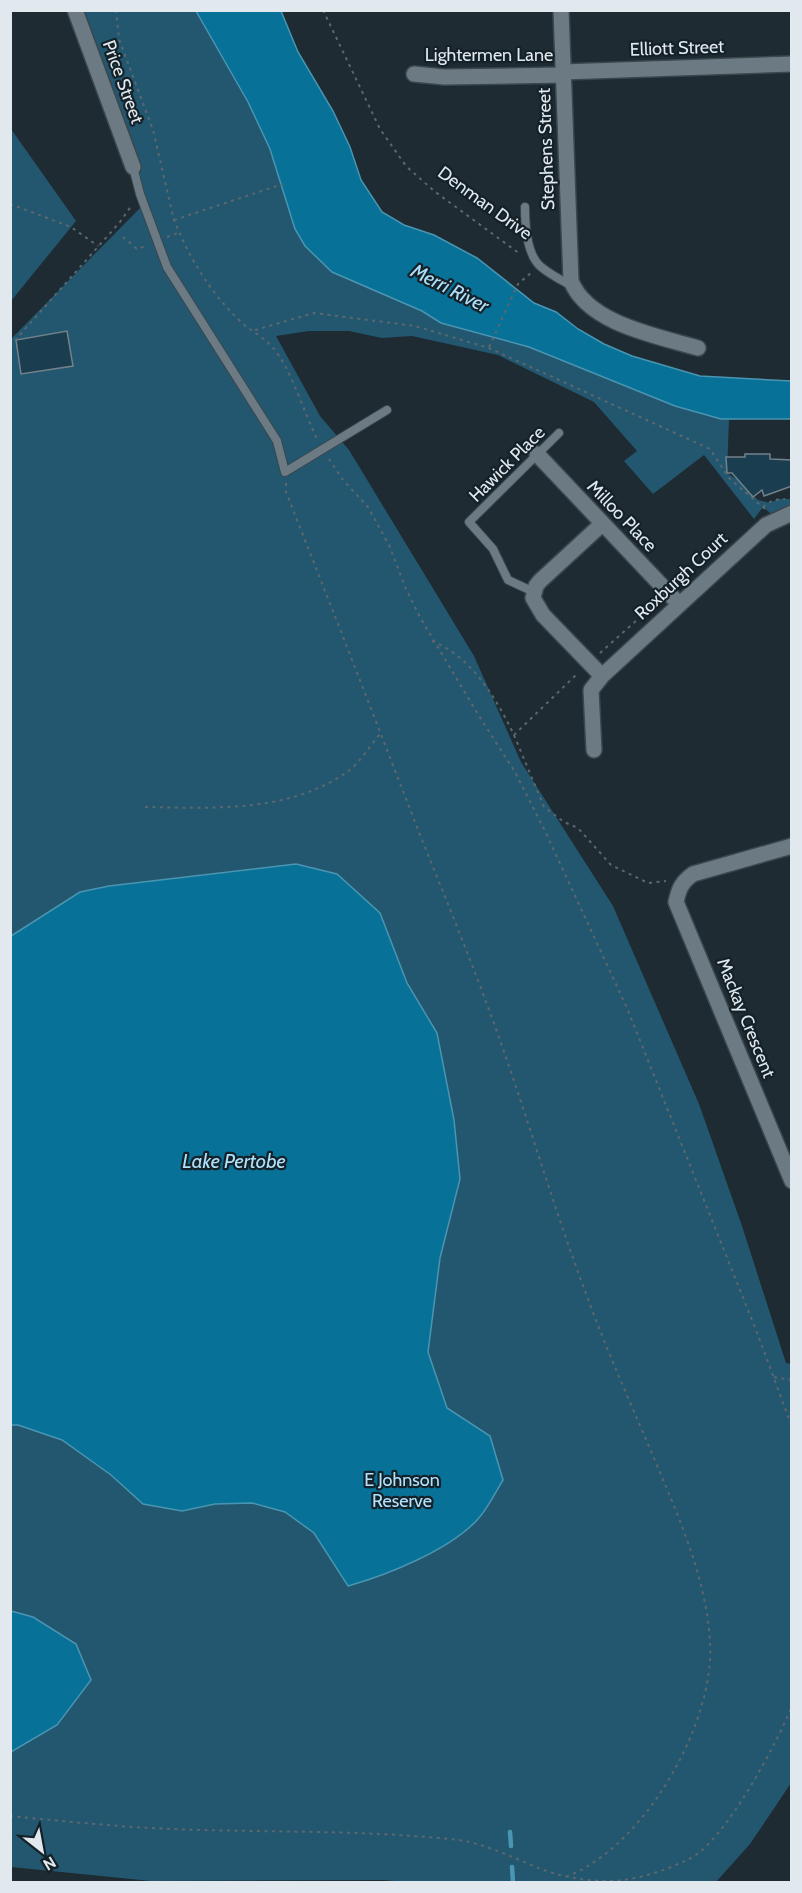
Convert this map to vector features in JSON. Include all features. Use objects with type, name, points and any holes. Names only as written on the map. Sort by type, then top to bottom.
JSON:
[{"type":"street","name":"Price Street","points":[[75,10],[133,167]]},
{"type":"street","name":"Stephens Street","points":[[561,10],[568,256],[569,274],[573,286]]},
{"type":"street","name":"Elliott Street","points":[[563,73],[792,64]]},
{"type":"street","name":"Lightermen Lane","points":[[414,74],[444,77],[563,73]]},
{"type":"street","name":"Denman Drive","points":[[573,286],[597,310],[616,321],[631,328],[698,348]]},
{"type":"street","name":"Milloo Place","points":[[537,454],[679,604]]},
{"type":"street","name":"Roxburgh Court","points":[[602,676],[765,525],[792,513]]},
{"type":"street","points":[[594,750],[591,690],[602,676],[538,609],[533,598],[540,581],[602,524]]},
{"type":"street","points":[[689,877],[792,846]]},
{"type":"street","name":"Mackay Crescent","points":[[689,877],[679,888],[676,902],[790,1173]]},
{"type":"lane","points":[[133,167],[140,194],[167,267],[277,441],[285,472],[387,410]]},
{"type":"lane","points":[[525,207],[529,243],[539,266]]},
{"type":"lane","name":"Denman Drive","points":[[539,266],[573,286]]},
{"type":"lane","name":"Hawick Place","points":[[534,592],[504,576],[493,549],[469,522],[559,433]]},
{"type":"path","points":[[116,10],[119,39],[153,130],[174,220],[196,268],[239,321],[255,330],[274,348],[306,417]]},
{"type":"path","name":"Denman Drive","points":[[322,10],[380,129],[406,166],[434,191],[539,266]]},
{"type":"path","points":[[174,220],[283,184]]},
{"type":"path","points":[[10,346],[120,222],[140,194]]},
{"type":"path","points":[[10,204],[71,227],[98,246]]},
{"type":"path","points":[[489,348],[518,285],[539,266]]},
{"type":"path","points":[[255,330],[314,313],[415,326],[489,348],[710,449],[729,477],[764,507],[773,500],[792,499]]},
{"type":"path","points":[[350,488],[368,507],[390,547],[405,586],[432,641],[515,772],[610,968],[792,1427]]},
{"type":"path","points":[[286,492],[492,1018],[588,1300],[676,1511],[696,1568],[707,1609],[710,1646],[709,1675],[703,1704],[690,1738],[657,1801],[636,1826],[594,1863],[565,1877]]},
{"type":"path","points":[[432,641],[446,646],[476,674],[504,714],[544,807],[564,822],[578,828],[611,865],[648,883],[663,883],[677,877],[689,877]]},
{"type":"path","points":[[514,735],[589,663]]},
{"type":"path","points":[[145,807],[215,808],[267,804],[312,791],[349,771],[381,733]]},
{"type":"path","points":[[774,1377],[792,1380]]},
{"type":"path","points":[[10,1816],[133,1827],[364,1834],[461,1841],[565,1877],[605,1881],[630,1879],[693,1857],[712,1839],[738,1805],[774,1746],[792,1706]]},
{"type":"green space","name":"E Johnson Reserve","points":[[75,11],[196,11],[248,102],[270,149],[295,229],[332,272],[422,311],[441,323],[529,347],[675,406],[721,419],[729,419],[727,473],[738,480],[758,500],[770,503],[778,499],[791,499],[791,513],[777,519],[763,507],[754,519],[704,455],[653,494],[624,461],[637,451],[594,402],[498,355],[412,336],[382,338],[349,331],[309,331],[276,336],[320,416],[349,450],[474,656],[521,762],[613,906],[699,1104],[742,1226],[786,1363],[791,1364],[791,1783],[750,1844],[716,1882],[151,1881],[11,1867],[11,339],[142,206]]},
{"type":"green space","points":[[11,129],[76,221],[10,301]]},
{"type":"water","name":"Merri River","points":[[196,11],[281,11],[298,52],[333,111],[350,147],[361,180],[382,212],[404,225],[434,235],[477,258],[534,303],[556,312],[578,329],[604,344],[632,356],[700,376],[791,381],[791,419],[721,419],[675,406],[529,347],[441,323],[422,311],[332,272],[305,246],[295,229],[270,149],[248,102]]},
{"type":"water","name":"Lake Pertobe","points":[[296,864],[337,874],[380,913],[407,983],[437,1033],[454,1120],[460,1179],[440,1258],[428,1352],[447,1408],[490,1436],[503,1480],[478,1519],[451,1541],[399,1568],[348,1586],[314,1533],[285,1512],[252,1503],[215,1504],[182,1511],[143,1504],[111,1475],[62,1440],[18,1425],[11,1425],[11,936],[80,892],[109,886]]},
{"type":"water","points":[[11,1611],[33,1617],[76,1644],[91,1680],[57,1725],[11,1752]]},
{"type":"building","points":[[67,331],[73,366],[21,374],[16,340]]},
{"type":"building","points":[[745,454],[770,454],[770,459],[792,460],[792,486],[764,496],[762,490],[753,497],[732,473],[727,473],[726,457],[745,457]]},
{"type":"waterway","points":[[510,1832],[511,1846]]},
{"type":"waterway","points":[[512,1867],[513,1882]]}]
